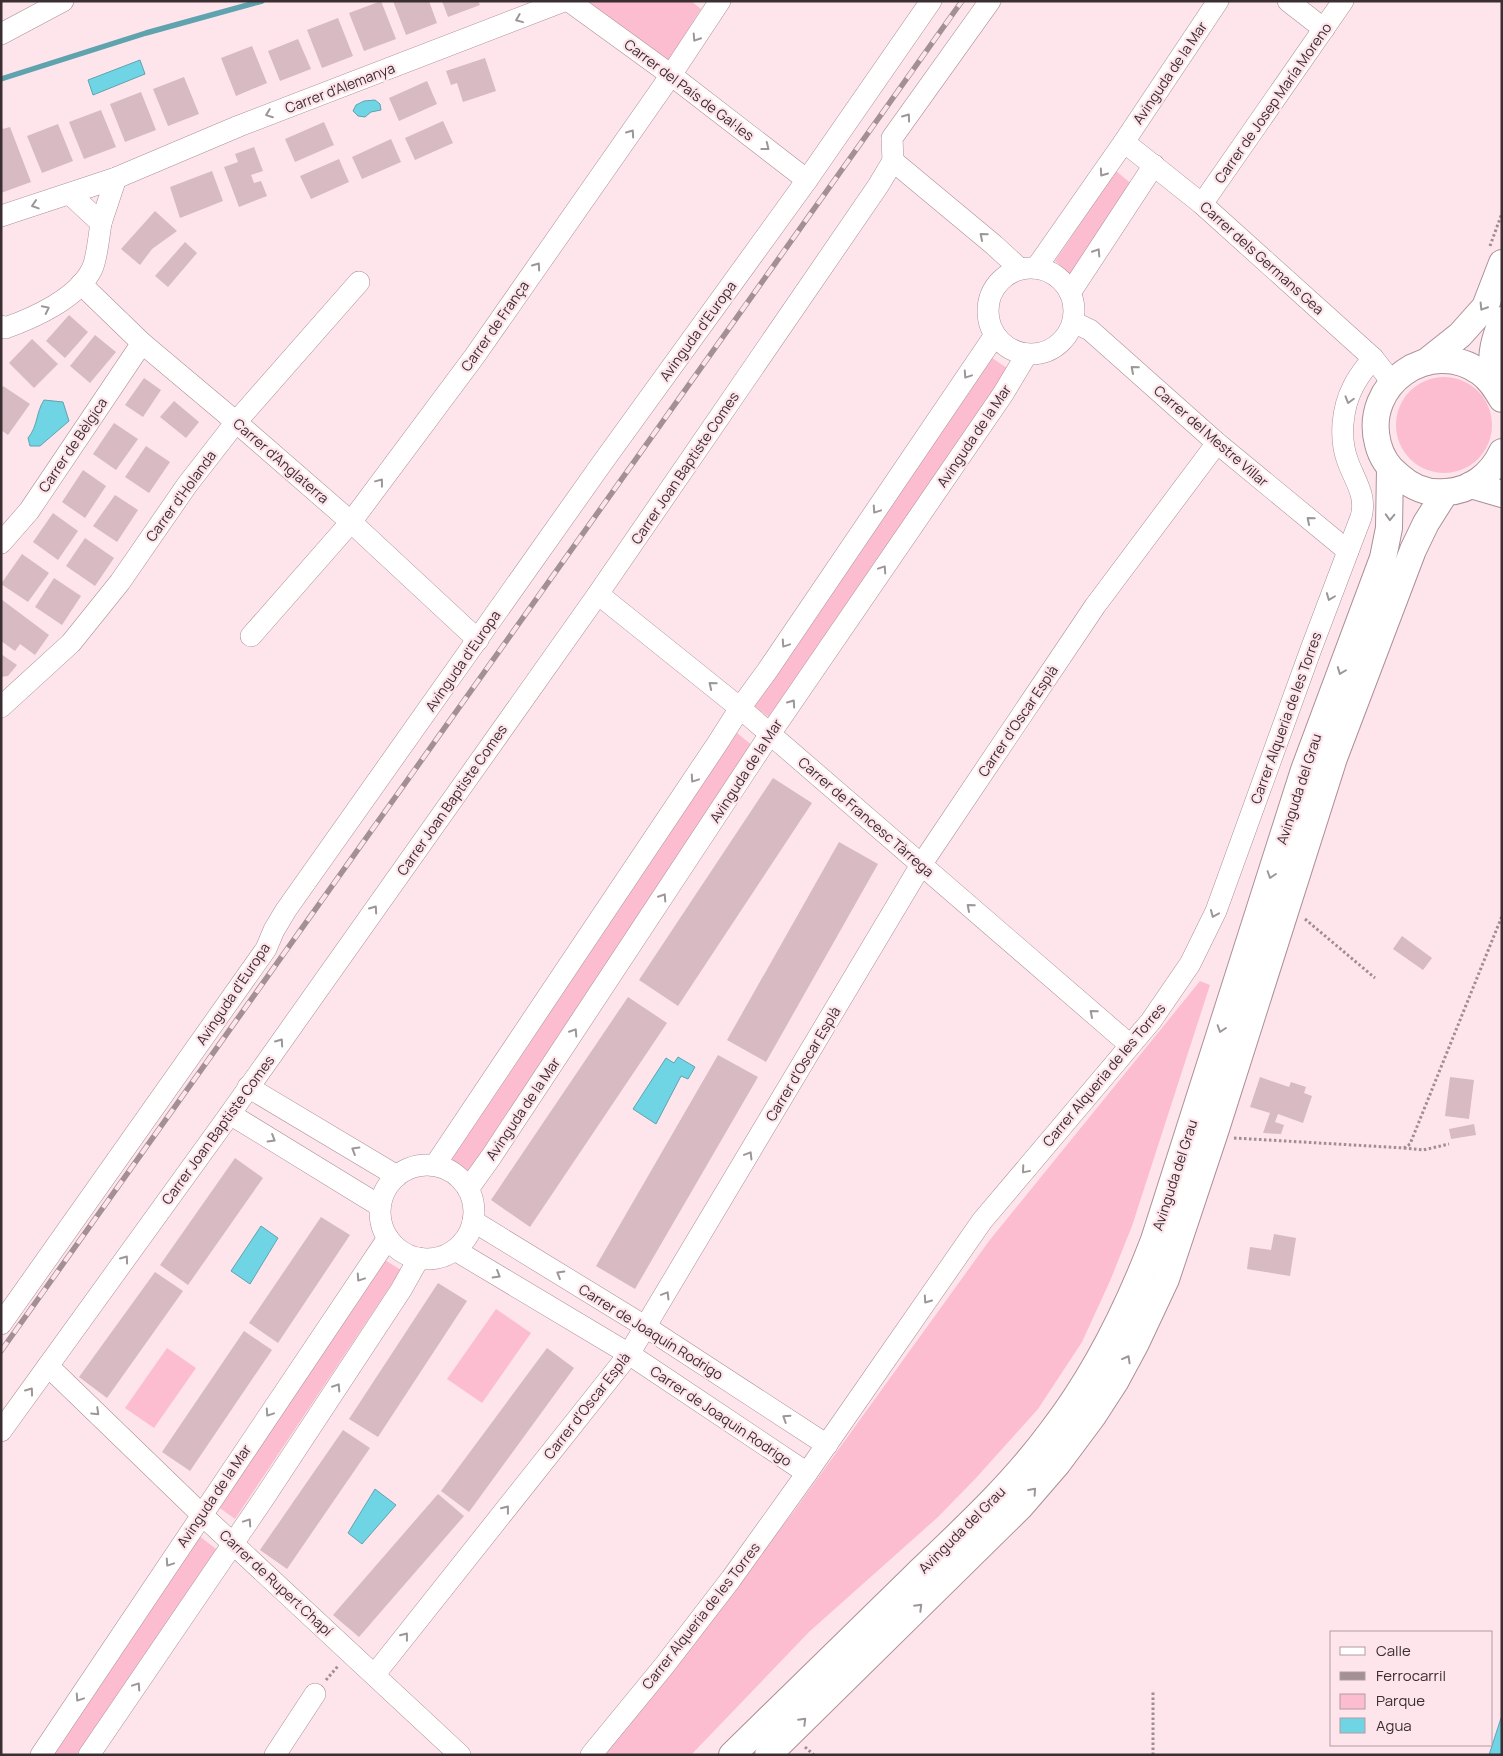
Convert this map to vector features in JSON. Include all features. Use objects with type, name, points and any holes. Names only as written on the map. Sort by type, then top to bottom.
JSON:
[{"type":"main road","points":[[1426,362],[1460,335],[1485,307],[1502,262]]},
{"type":"main road","points":[[1498,392],[1491,355],[1494,340],[1502,320]]},
{"type":"main road","points":[[1498,392],[1480,372],[1464,364],[1445,360],[1426,362],[1407,369],[1392,382],[1381,398],[1376,416],[1375,434],[1380,453],[1390,468],[1406,482],[1424,490],[1445,492],[1459,490],[1472,485],[1487,475],[1498,461],[1502,452]]},
{"type":"main road","name":"Avinguda del Grau","points":[[732,1755],[1013,1478],[1043,1444],[1078,1394],[1101,1357],[1121,1318],[1140,1277],[1154,1240],[1304,770],[1383,558],[1389,528],[1390,468]]},
{"type":"main road","points":[[1472,485],[1502,494]]},
{"type":"main road","name":"Avinguda del Grau","points":[[768,1755],[1020,1507],[1071,1447],[1114,1382],[1152,1312],[1166,1279],[1213,1137],[1334,758],[1413,550],[1426,523],[1445,492]]},
{"type":"street","points":[[1,34],[63,1]]},
{"type":"street","name":"Carrer d'Alemanya","points":[[1,216],[116,178],[239,126],[564,1]]},
{"type":"street","name":"Carrer del País de Gal·les","points":[[570,1],[671,75],[808,180]]},
{"type":"street","name":"Carrer de França","points":[[251,636],[351,522],[479,348],[671,75],[720,1]]},
{"type":"street","name":"Avinguda d'Europa","points":[[1,1324],[266,950],[274,930],[286,910],[600,466],[808,180],[932,1]]},
{"type":"street","points":[[990,1],[892,138],[892,161],[994,245],[1028,268],[1046,271],[1056,276],[1064,284],[1070,293],[1074,312],[1073,322],[1068,333],[1056,346],[1039,354],[1027,354],[1008,348],[995,335],[989,323],[990,297],[996,285],[1006,276],[1028,268]]},
{"type":"street","name":"Avinguda de la Mar","points":[[1028,268],[1124,142],[1218,1]]},
{"type":"street","points":[[1288,1],[1324,29]]},
{"type":"street","name":"Carrer de Josep María Moreno","points":[[1202,204],[1343,1]]},
{"type":"street","name":"Carrer dels Germans Gea","points":[[1124,142],[1202,204],[1373,358],[1392,382]]},
{"type":"street","name":"Carrer Joan Baptiste Comes","points":[[1,1431],[230,1114],[598,594],[872,194],[892,161]]},
{"type":"street","points":[[1070,293],[1154,165]]},
{"type":"street","points":[[3,328],[56,304],[80,284],[92,268],[101,223],[116,178]]},
{"type":"street","points":[[70,194],[101,223]]},
{"type":"street","name":"Carrer d'Holanda","points":[[1,707],[70,643],[120,582],[187,485],[236,422],[359,282]]},
{"type":"street","name":"Carrer d'Anglaterra","points":[[80,284],[142,343],[351,522],[478,640]]},
{"type":"street","name":"Carrer del Mestre Villar","points":[[1073,322],[1090,330],[1217,443],[1348,552]]},
{"type":"street","points":[[435,1165],[718,744],[740,708],[995,335]]},
{"type":"street","name":"Carrer de Bèlgica","points":[[1,543],[29,511],[142,343]]},
{"type":"street","name":"Avinguda de la Mar","points":[[468,1189],[492,1157],[770,734],[998,402],[1027,354]]},
{"type":"street","points":[[1348,552],[1361,517],[1363,504],[1360,489],[1347,460],[1343,438],[1344,421],[1353,386],[1373,358]]},
{"type":"street","name":"Carrer d'Oscar Esplà","points":[[375,1674],[629,1354],[921,865],[1095,606],[1217,443]]},
{"type":"street","name":"Carrer Alqueria de les Torres","points":[[590,1755],[664,1666],[732,1579],[808,1473],[982,1221],[1152,1021],[1190,964],[1216,912],[1348,552]]},
{"type":"street","name":"Carrer de Francesc Tàrrega","points":[[598,594],[740,708],[1130,1045]]},
{"type":"street","points":[[248,1087],[397,1176]]},
{"type":"street","points":[[230,1114],[380,1206]]},
{"type":"street","points":[[435,1165],[456,1175],[468,1189],[473,1204],[473,1221],[467,1237],[455,1250],[444,1256],[419,1258],[400,1251],[388,1238],[382,1228],[380,1206],[383,1194],[397,1176],[408,1168],[435,1165]]},
{"type":"street","name":"Carrer de Joaquín Rodrigo","points":[[473,1221],[646,1327],[827,1445]]},
{"type":"street","name":"Avinguda de la Mar","points":[[40,1755],[388,1238]]},
{"type":"street","name":"Carrer de Joaquin Rodrigo","points":[[455,1250],[629,1354],[808,1473]]},
{"type":"street","points":[[90,1755],[234,1544],[401,1290],[419,1258]]},
{"type":"street","name":"Carrer de Rupert Chapí","points":[[48,1366],[201,1514],[375,1674]]},
{"type":"street","points":[[375,1674],[460,1755]]},
{"type":"street","points":[[275,1755],[314,1694]]},
{"type":"path","points":[[1288,904],[1375,978]]},
{"type":"path","points":[[1404,1148],[1414,1138],[1502,916]]},
{"type":"path","points":[[1213,1137],[1423,1150],[1450,1144]]},
{"type":"path","points":[[314,1694],[350,1652]]},
{"type":"path","points":[[1153,1692],[1153,1755]]},
{"type":"green space","points":[[586,1],[691,1],[701,9],[666,64]]},
{"type":"green space","points":[[1116,171],[1133,185],[1072,276],[1055,261]]},
{"type":"green space","points":[[989,356],[1010,370],[772,719],[753,706]]},
{"type":"green space","points":[[1435,377],[1453,377],[1471,385],[1484,398],[1492,416],[1489,444],[1471,465],[1453,473],[1435,473],[1417,465],[1404,452],[1396,434],[1396,416],[1404,398],[1417,385]]},
{"type":"green space","points":[[737,733],[753,746],[466,1176],[447,1166]]},
{"type":"green space","points":[[1200,981],[1210,985],[1132,1226],[1110,1281],[1082,1342],[1038,1409],[938,1517],[809,1632],[691,1755],[602,1755],[794,1511],[989,1241]]},
{"type":"green space","points":[[383,1259],[401,1270],[235,1519],[217,1506]]},
{"type":"green space","points":[[496,1309],[531,1333],[482,1403],[447,1379]]},
{"type":"green space","points":[[167,1348],[196,1368],[154,1428],[125,1408]]},
{"type":"green space","points":[[198,1535],[216,1549],[76,1755],[51,1755]]},
{"type":"water","points":[[140,60],[145,74],[93,95],[88,80]]},
{"type":"water","points":[[375,100],[380,104],[381,110],[371,112],[365,117],[358,116],[353,111],[356,105],[364,101]]},
{"type":"water","points":[[44,400],[63,402],[69,421],[40,446],[30,446],[28,438],[34,429]]},
{"type":"water","points":[[678,1057],[695,1067],[688,1079],[681,1076],[656,1124],[633,1109],[666,1058],[674,1063]]},
{"type":"water","points":[[261,1226],[278,1238],[250,1284],[231,1271]]},
{"type":"water","points":[[375,1489],[396,1505],[362,1544],[348,1533]]},
{"type":"water","points":[[1502,1715],[1502,1755],[1489,1755]]},
{"type":"building","points":[[381,1],[396,39],[364,51],[349,13]]},
{"type":"building","points":[[393,1],[429,1],[437,23],[406,35]]},
{"type":"building","points":[[442,1],[478,1],[480,5],[448,17]]},
{"type":"building","points":[[338,18],[353,56],[322,68],[307,30]]},
{"type":"building","points":[[298,39],[311,69],[280,81],[268,51]]},
{"type":"building","points":[[252,46],[267,83],[236,96],[221,58]]},
{"type":"building","points":[[485,58],[496,91],[463,102],[457,83],[451,85],[446,71]]},
{"type":"building","points":[[184,77],[199,114],[168,126],[153,89]]},
{"type":"building","points":[[427,81],[437,104],[399,121],[389,98]]},
{"type":"building","points":[[141,92],[156,130],[125,142],[110,104]]},
{"type":"building","points":[[101,110],[116,147],[84,159],[69,122]]},
{"type":"building","points":[[443,121],[453,143],[415,160],[405,138]]},
{"type":"building","points":[[324,122],[334,145],[295,162],[285,139]]},
{"type":"building","points":[[58,124],[73,161],[42,173],[27,136]]},
{"type":"building","points":[[1,125],[3,129],[10,127],[31,182],[1,193]]},
{"type":"building","points":[[391,139],[401,162],[362,179],[352,157]]},
{"type":"building","points":[[254,147],[263,171],[251,175],[254,183],[261,181],[267,196],[239,207],[224,167],[238,162],[235,154]]},
{"type":"building","points":[[339,159],[349,182],[311,199],[300,176]]},
{"type":"building","points":[[212,171],[223,201],[180,218],[170,187]]},
{"type":"building","points":[[155,211],[177,231],[152,249],[140,265],[121,249]]},
{"type":"building","points":[[185,242],[197,253],[168,287],[155,276]]},
{"type":"building","points":[[69,315],[88,332],[65,358],[46,341]]},
{"type":"building","points":[[95,335],[116,352],[90,383],[70,366]]},
{"type":"building","points":[[32,339],[58,364],[34,388],[9,363]]},
{"type":"building","points":[[144,378],[161,390],[143,417],[125,405]]},
{"type":"building","points":[[3,386],[30,404],[8,435],[1,430],[1,389]]},
{"type":"building","points":[[174,401],[199,422],[186,438],[160,417]]},
{"type":"building","points":[[114,423],[138,439],[116,470],[93,454]]},
{"type":"building","points":[[146,446],[170,462],[149,493],[125,477]]},
{"type":"building","points":[[83,470],[106,486],[85,518],[62,502]]},
{"type":"building","points":[[115,495],[138,510],[117,542],[93,526]]},
{"type":"building","points":[[53,513],[78,531],[58,560],[33,542]]},
{"type":"building","points":[[85,538],[114,558],[95,586],[66,566]]},
{"type":"building","points":[[22,554],[49,573],[28,602],[1,584]]},
{"type":"building","points":[[54,578],[81,596],[62,625],[35,607]]},
{"type":"building","points":[[1,599],[49,635],[35,655],[20,644],[15,651],[1,641]]},
{"type":"building","points":[[1,654],[17,665],[8,676],[1,677]]},
{"type":"building","points":[[773,778],[812,803],[678,1006],[639,980]]},
{"type":"building","points":[[839,842],[878,864],[766,1062],[727,1040]]},
{"type":"building","points":[[1402,936],[1432,958],[1423,970],[1393,949]]},
{"type":"building","points":[[628,997],[667,1023],[530,1227],[491,1200]]},
{"type":"building","points":[[718,1055],[758,1077],[635,1289],[596,1266]]},
{"type":"building","points":[[1260,1077],[1289,1087],[1291,1082],[1306,1087],[1304,1093],[1312,1096],[1303,1123],[1278,1114],[1275,1122],[1284,1125],[1281,1134],[1263,1133],[1270,1113],[1250,1107]]},
{"type":"building","points":[[1450,1077],[1474,1080],[1469,1119],[1445,1116]]},
{"type":"building","points":[[1474,1124],[1476,1135],[1451,1139],[1449,1129]]},
{"type":"building","points":[[235,1158],[263,1178],[188,1285],[160,1265]]},
{"type":"building","points":[[321,1217],[350,1235],[278,1343],[249,1323]]},
{"type":"building","points":[[1274,1234],[1296,1238],[1290,1276],[1247,1269],[1250,1247],[1271,1250]]},
{"type":"building","points":[[155,1272],[183,1291],[107,1398],[79,1377]]},
{"type":"building","points":[[438,1283],[467,1301],[378,1437],[349,1419]]},
{"type":"building","points":[[244,1331],[272,1350],[190,1471],[162,1452]]},
{"type":"building","points":[[547,1348],[574,1368],[469,1512],[441,1491]]},
{"type":"building","points":[[343,1430],[370,1448],[287,1569],[260,1550]]},
{"type":"building","points":[[438,1494],[464,1516],[359,1637],[333,1615]]},
{"type":"waterway","points":[[1,79],[146,33],[262,1]]},
{"type":"railway","points":[[1,1351],[962,1]]}]
